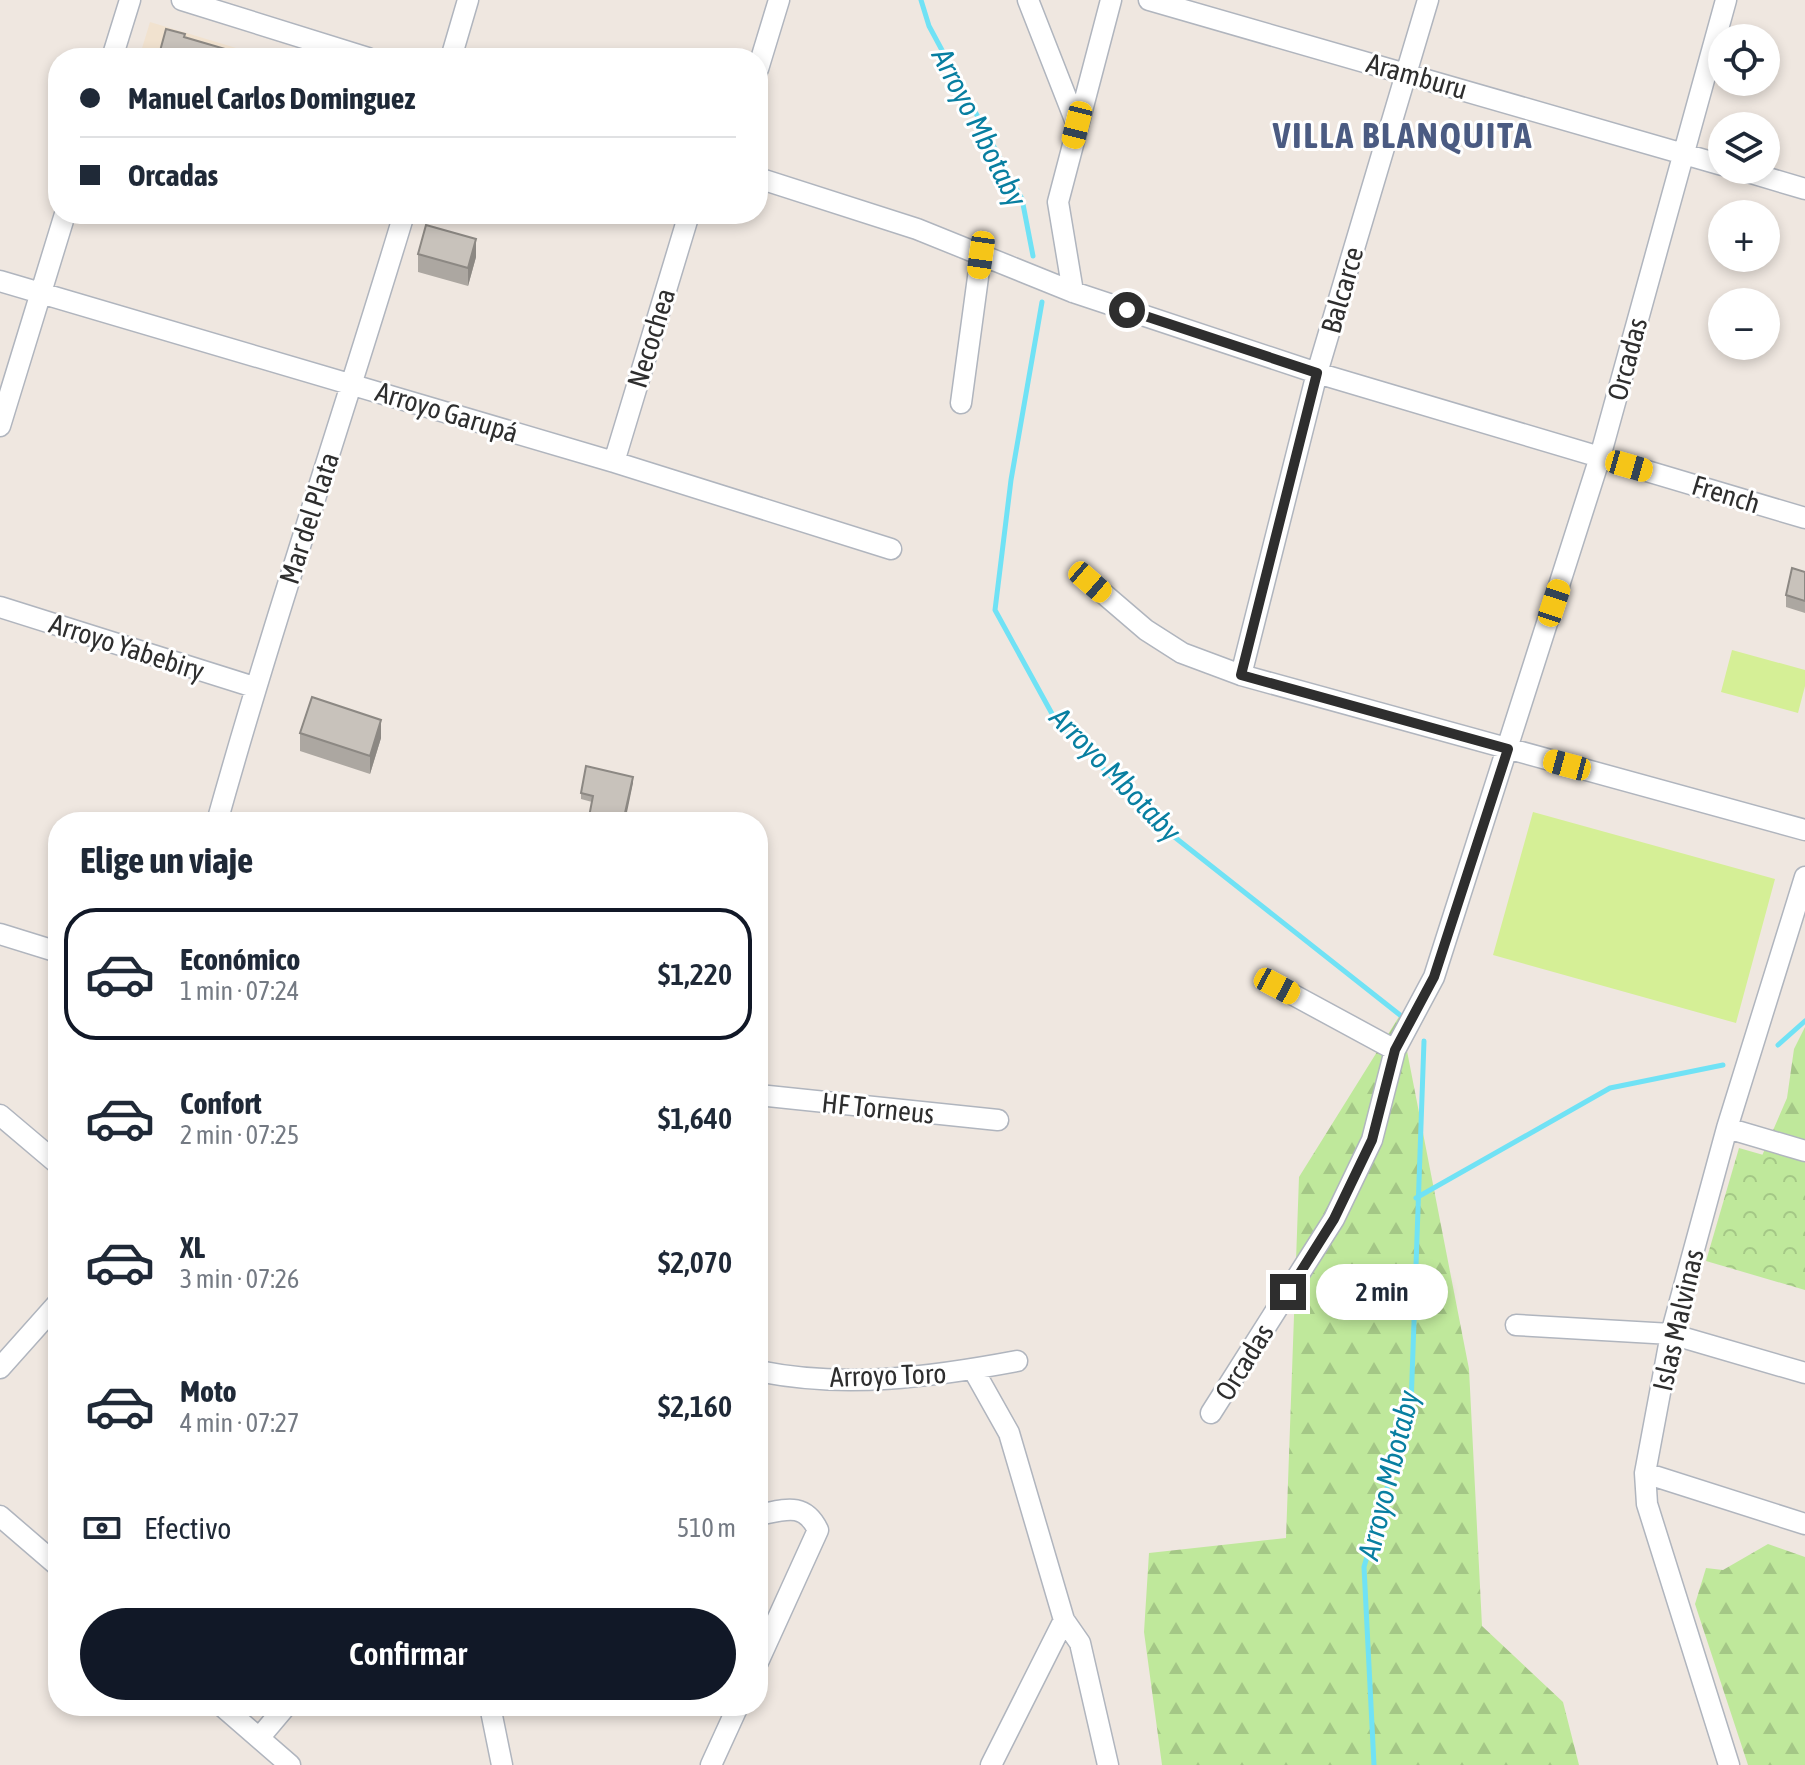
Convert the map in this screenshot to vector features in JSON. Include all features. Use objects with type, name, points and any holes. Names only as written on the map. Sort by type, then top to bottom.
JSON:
[{"type":"street","points":[[115,48],[130,0]]},
{"type":"street","points":[[182,0],[336,48]]},
{"type":"street","points":[[454,48],[468,0]]},
{"type":"street","points":[[764,48],[779,0]]},
{"type":"street","points":[[1028,0],[1077,125]]},
{"type":"street","points":[[1073,292],[1058,202],[1111,0]]},
{"type":"street","name":"Aramburu","points":[[1149,0],[1708,161]]},
{"type":"street","name":"Balcarce","points":[[1241,675],[1317,373],[1428,0]]},
{"type":"street","name":"Orcadas","points":[[1211,1413],[1334,1219],[1372,1140],[1395,1050],[1434,977],[1600,457],[1726,0]]},
{"type":"street","name":"French","points":[[768,181],[917,229],[1073,292],[1317,373],[1805,518]]},
{"type":"street","points":[[1780,182],[1805,189]]},
{"type":"street","points":[[0,426],[62,224]]},
{"type":"street","name":"Mar del Plata","points":[[220,812],[254,687],[353,384],[401,224]]},
{"type":"street","name":"Necochea","points":[[614,462],[686,224]]},
{"type":"street","points":[[961,403],[981,255]]},
{"type":"street","name":"Arroyo Garupá","points":[[0,281],[614,462],[891,549]]},
{"type":"street","points":[[1090,582],[1146,630],[1182,653],[1241,675],[1805,830]]},
{"type":"street","name":"Arroyo Yabebiry","points":[[0,607],[254,687]]},
{"type":"street","name":"Islas Malvinas","points":[[1729,1765],[1647,1504],[1645,1473],[1671,1334],[1727,1128],[1805,877]]},
{"type":"street","points":[[0,934],[48,949]]},
{"type":"street","points":[[1277,986],[1395,1050]]},
{"type":"street","name":"HF Torneus","points":[[768,1096],[998,1120]]},
{"type":"street","points":[[0,1115],[48,1156]]},
{"type":"street","points":[[1727,1128],[1805,1151]]},
{"type":"street","points":[[0,1368],[48,1314]]},
{"type":"street","points":[[1516,1325],[1671,1334],[1805,1373]]},
{"type":"street","name":"Arroyo Toro","points":[[768,1372],[853,1381],[946,1374],[1017,1361]]},
{"type":"street","points":[[973,1369],[1009,1433],[1064,1620],[1080,1643],[1108,1765]]},
{"type":"street","points":[[1645,1473],[1805,1524]]},
{"type":"street","points":[[768,1513],[795,1508],[812,1518],[818,1530],[768,1640]]},
{"type":"street","points":[[0,1516],[48,1557]]},
{"type":"street","points":[[991,1765],[1064,1620]]},
{"type":"street","points":[[234,1716],[290,1765]]},
{"type":"street","points":[[259,1738],[278,1716]]},
{"type":"street","points":[[492,1716],[502,1765]]},
{"type":"street","points":[[711,1765],[733,1716]]},
{"type":"shaded area","points":[[150,22],[236,48],[142,48]]},
{"type":"green space","points":[[1732,650],[1805,670],[1805,686],[1798,713],[1721,692]]},
{"type":"green space","points":[[1533,812],[1775,879],[1736,1023],[1493,955]]},
{"type":"green space","points":[[1400,1015],[1469,1369],[1482,1626],[1563,1702],[1579,1765],[1162,1765],[1144,1632],[1149,1553],[1286,1538],[1299,1177]]},
{"type":"green space","points":[[1805,1027],[1805,1286],[1758,1165],[1787,1098],[1794,1049]]},
{"type":"green space","points":[[1739,1148],[1805,1167],[1805,1290],[1706,1261]]},
{"type":"green space","points":[[1768,1544],[1805,1557],[1805,1765],[1748,1765],[1695,1604],[1706,1568],[1723,1570]]},
{"type":"building","points":[[166,29],[222,48],[161,48]]},
{"type":"building","points":[[426,225],[476,239],[468,268],[418,254]]},
{"type":"building","points":[[1792,568],[1805,572],[1805,601],[1786,595]]},
{"type":"building","points":[[312,697],[381,720],[370,756],[300,733]]},
{"type":"building","points":[[586,766],[633,777],[625,812],[590,812],[593,796],[581,793]]},
{"type":"waterway","name":"Arroyo Mbotaby","points":[[921,0],[929,26],[1022,199],[1033,256]]},
{"type":"waterway","name":"Arroyo Mbotaby","points":[[1042,302],[1011,480],[995,610],[1056,721],[1158,824],[1400,1015]]},
{"type":"waterway","points":[[1778,1045],[1805,1021]]},
{"type":"waterway","name":"Arroyo Mbotaby","points":[[1374,1765],[1364,1567],[1411,1406],[1424,1041]]},
{"type":"waterway","points":[[1416,1198],[1610,1088],[1723,1065]]},
{"type":"district","name":"VILLA BLANQUITA","points":[[1403,135]]},
{"type":"route","points":[[1127,310],[1317,373],[1241,675],[1508,749],[1434,977],[1395,1050],[1372,1140],[1334,1219],[1288,1292]]}]
